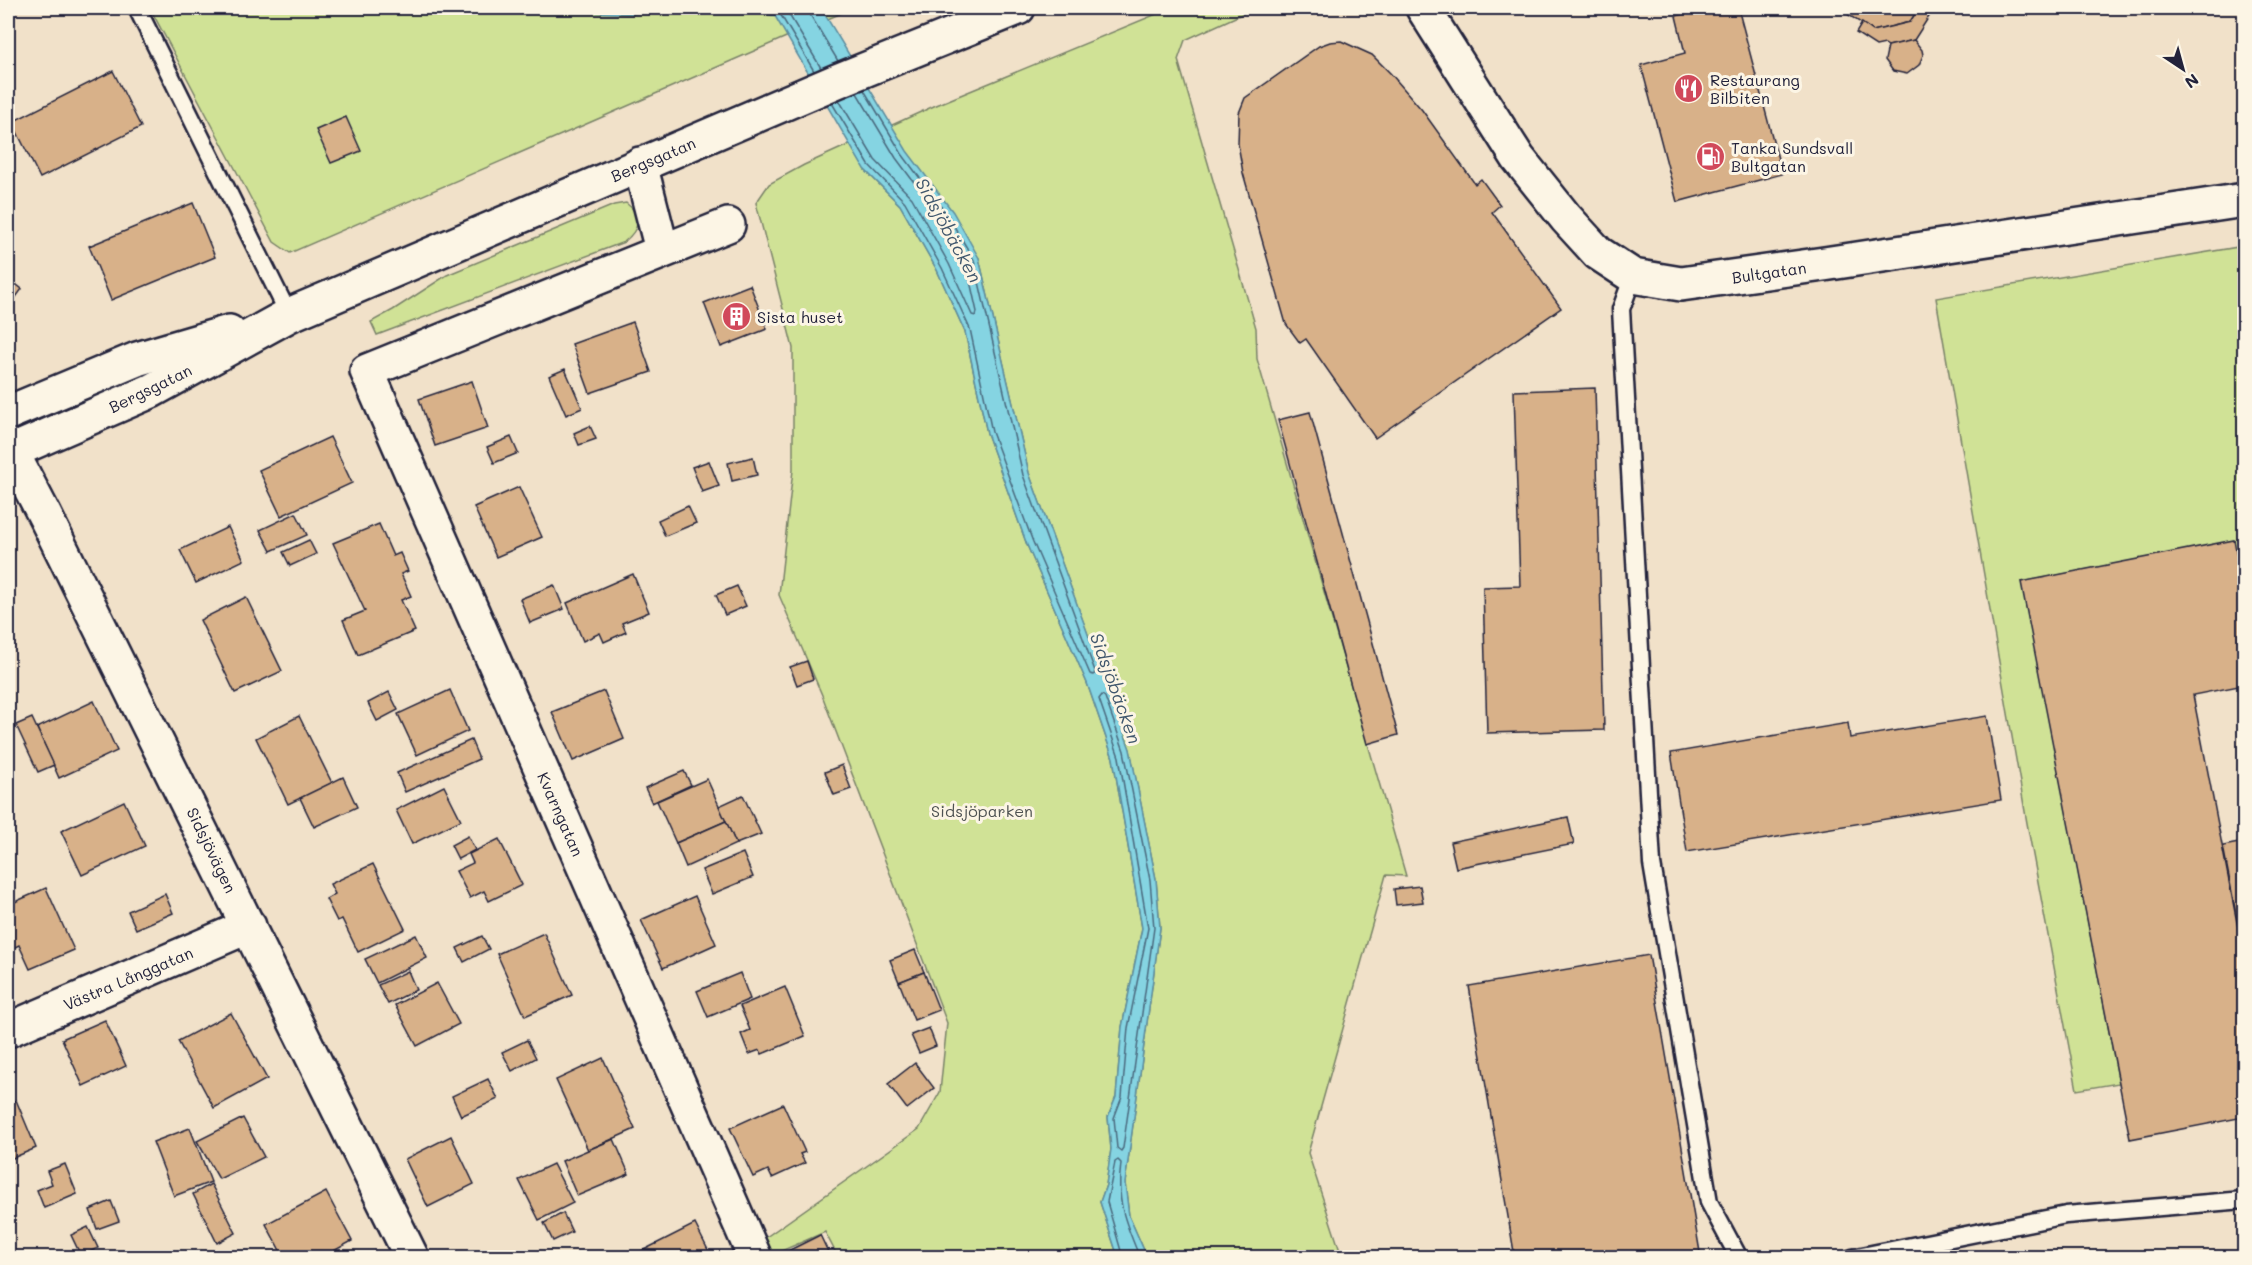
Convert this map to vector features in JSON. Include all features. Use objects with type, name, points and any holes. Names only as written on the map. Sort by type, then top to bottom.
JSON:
[{"type":"main road","name":"Bergsgatan","points":[[8,450],[151,391],[289,315],[837,81],[1018,8]]},
{"type":"main road","name":"Bultgatan","points":[[1423,8],[1525,166],[1566,218],[1598,253],[1633,276],[1680,284],[2244,200]]},
{"type":"main road","points":[[640,164],[662,250],[728,225]]},
{"type":"main road","name":"Kvarngatan","points":[[662,250],[367,371],[755,1257]]},
{"type":"main road","name":"Bergsgatan","points":[[8,413],[137,359],[289,315]]},
{"type":"main road","name":"Sidsjövägen","points":[[8,450],[45,516],[412,1257]]},
{"type":"main road","name":"Västra Långgatan","points":[[8,1030],[249,926]]},
{"type":"lane","points":[[136,8],[289,315]]},
{"type":"lane","points":[[1633,276],[1621,309],[1652,864],[1709,1202],[1739,1257]]},
{"type":"lane","points":[[1852,1257],[2066,1215],[2244,1200]]},
{"type":"green space","points":[[150,8],[853,8],[290,253],[274,242]]},
{"type":"green space","name":"Sidsjöparken","points":[[1171,8],[1255,8],[1185,40],[1178,60],[1256,328],[1257,359],[1406,876],[1386,875],[1308,1153],[1342,1257],[1147,1257],[1129,1216],[1125,1183],[1160,928],[1156,879],[1130,750],[1029,473],[979,258],[864,169],[900,205],[937,270],[965,332],[987,433],[1027,545],[1087,683],[1113,758],[1142,928],[1122,1027],[1116,1097],[1108,1117],[1111,1149],[1106,1185],[1100,1202],[1118,1257],[838,1257],[825,1232],[770,1256],[762,1240],[919,1129],[940,1092],[947,1023],[822,695],[779,595],[793,470],[793,348],[756,203],[769,184],[804,165],[934,106]]},
{"type":"green space","points":[[626,203],[635,213],[637,222],[633,232],[624,242],[377,335],[371,322],[447,275],[614,205]]},
{"type":"green space","points":[[2244,246],[2244,595],[2234,541],[2022,582],[2119,1083],[2077,1090],[2027,823],[1936,298]]},
{"type":"water","points":[[543,8],[666,8],[633,14]]},
{"type":"water","name":"Sidsjöbäcken","points":[[746,8],[821,8],[907,151],[953,212],[979,258],[1029,473],[1130,749],[1156,879],[1160,928],[1125,1183],[1129,1216],[1147,1257],[1118,1257],[1100,1202],[1106,1185],[1111,1149],[1108,1117],[1116,1097],[1122,1027],[1142,928],[1113,758],[1087,683],[1027,545],[987,433],[965,332],[937,270],[900,205],[864,169],[775,16]]},
{"type":"building","points":[[1710,8],[1738,8],[1782,174],[1677,202],[1641,65],[1685,53],[1676,16]]},
{"type":"building","points":[[1838,8],[1923,8],[1918,9],[1910,22],[1873,31]]},
{"type":"building","points":[[1918,9],[1930,15],[1914,40],[1888,46],[1885,44],[1876,46],[1856,33],[1862,23],[1873,31],[1910,22]]},
{"type":"building","points":[[1914,40],[1923,55],[1919,65],[1907,74],[1893,71],[1885,60],[1888,46]]},
{"type":"building","points":[[1341,41],[1372,55],[1422,110],[1475,184],[1481,179],[1500,205],[1492,212],[1561,308],[1375,438],[1306,339],[1300,343],[1286,324],[1243,173],[1238,144],[1239,113],[1245,98],[1319,46]]},
{"type":"building","points":[[113,71],[141,127],[40,178],[12,122]]},
{"type":"building","points":[[346,117],[361,151],[331,163],[316,130]]},
{"type":"building","points":[[193,203],[215,257],[111,300],[89,246]]},
{"type":"building","points":[[8,278],[22,289],[8,308]]},
{"type":"building","name":"Sista huset","points":[[750,285],[767,329],[721,347],[704,303]]},
{"type":"building","points":[[633,322],[651,372],[590,393],[572,344]]},
{"type":"building","points":[[565,369],[582,408],[566,415],[549,376]]},
{"type":"building","points":[[472,381],[488,428],[435,446],[419,399]]},
{"type":"building","points":[[1595,388],[1604,730],[1487,733],[1483,587],[1520,586],[1514,391]]},
{"type":"building","points":[[1310,412],[1398,735],[1367,744],[1278,420]]},
{"type":"building","points":[[590,426],[596,439],[579,445],[574,433]]},
{"type":"building","points":[[330,437],[352,483],[281,516],[259,470]]},
{"type":"building","points":[[511,437],[518,453],[494,463],[487,447]]},
{"type":"building","points":[[753,457],[757,475],[732,481],[728,463]]},
{"type":"building","points":[[709,461],[719,486],[702,492],[692,467]]},
{"type":"building","points":[[519,487],[542,537],[496,557],[474,507]]},
{"type":"building","points":[[688,506],[696,523],[665,536],[658,520]]},
{"type":"building","points":[[296,513],[307,535],[271,551],[260,530]]},
{"type":"building","points":[[379,524],[393,556],[400,553],[408,571],[401,574],[411,596],[401,600],[415,631],[358,655],[343,620],[365,611],[333,543]]},
{"type":"building","points":[[228,527],[244,560],[196,583],[180,550]]},
{"type":"building","points":[[309,540],[316,554],[290,566],[283,552]]},
{"type":"building","points":[[2234,540],[2244,595],[2244,685],[2193,695],[2244,959],[2244,1117],[2130,1139],[2021,582]]},
{"type":"building","points":[[633,574],[649,612],[622,623],[626,632],[604,642],[600,633],[583,641],[567,603]]},
{"type":"building","points":[[554,585],[564,609],[530,623],[520,599]]},
{"type":"building","points":[[737,586],[746,606],[725,615],[716,595]]},
{"type":"building","points":[[246,597],[282,671],[235,693],[200,620]]},
{"type":"building","points":[[807,661],[813,679],[797,685],[790,667]]},
{"type":"building","points":[[450,690],[468,731],[417,755],[398,714]]},
{"type":"building","points":[[604,691],[624,739],[573,761],[552,712]]},
{"type":"building","points":[[389,692],[398,710],[377,721],[368,703]]},
{"type":"building","points":[[94,701],[117,751],[59,778],[37,728]]},
{"type":"building","points":[[299,716],[332,783],[288,804],[256,738]]},
{"type":"building","points":[[1987,716],[2001,800],[1687,852],[1671,753],[1848,723],[1850,738]]},
{"type":"building","points":[[32,718],[54,765],[38,772],[16,725]]},
{"type":"building","points":[[471,740],[479,759],[405,792],[397,773]]},
{"type":"building","points":[[842,765],[851,789],[834,795],[825,772]]},
{"type":"building","points":[[684,771],[691,785],[652,803],[645,788]]},
{"type":"building","points":[[343,777],[357,807],[314,827],[300,798]]},
{"type":"building","points":[[707,779],[726,821],[676,843],[657,801]]},
{"type":"building","points":[[444,786],[461,820],[412,844],[396,810]]},
{"type":"building","points":[[743,795],[761,834],[736,844],[719,806]]},
{"type":"building","points":[[124,801],[145,846],[82,875],[61,831]]},
{"type":"building","points":[[1568,817],[1574,844],[1456,868],[1450,842]]},
{"type":"building","points":[[726,821],[736,844],[686,867],[676,843]]},
{"type":"building","points":[[468,836],[475,850],[458,859],[451,845]]},
{"type":"building","points":[[499,839],[522,885],[489,901],[484,891],[470,898],[456,871],[473,863],[469,854]]},
{"type":"building","points":[[2244,842],[2244,923],[2238,924],[2223,846]]},
{"type":"building","points":[[743,853],[753,877],[712,894],[702,870]]},
{"type":"building","points":[[373,864],[405,929],[358,952],[342,919],[337,921],[326,899],[335,894],[330,884]]},
{"type":"building","points":[[1420,886],[1423,902],[1396,905],[1394,889]]},
{"type":"building","points":[[46,888],[74,950],[30,969],[19,945],[11,949],[8,941],[8,926],[14,923],[8,905]]},
{"type":"building","points":[[165,894],[173,913],[136,929],[128,911]]},
{"type":"building","points":[[695,896],[716,944],[663,968],[641,920]]},
{"type":"building","points":[[544,933],[572,995],[525,1016],[497,954]]},
{"type":"building","points":[[416,935],[427,958],[377,983],[365,959]]},
{"type":"building","points":[[482,936],[489,949],[464,962],[457,948]]},
{"type":"building","points":[[915,950],[924,972],[899,982],[890,960]]},
{"type":"building","points":[[1649,955],[1701,1258],[1515,1258],[1469,986]]},
{"type":"building","points":[[408,971],[416,990],[388,1004],[378,985]]},
{"type":"building","points":[[924,972],[939,1010],[914,1020],[899,982]]},
{"type":"building","points":[[740,973],[750,999],[708,1017],[697,991]]},
{"type":"building","points":[[437,983],[459,1024],[417,1046],[395,1005]]},
{"type":"building","points":[[785,987],[805,1036],[762,1054],[760,1050],[749,1054],[741,1034],[750,1030],[740,1006]]},
{"type":"building","points":[[231,1013],[267,1079],[214,1108],[178,1041]]},
{"type":"building","points":[[105,1020],[126,1066],[83,1086],[62,1039]]},
{"type":"building","points":[[929,1028],[936,1046],[919,1053],[911,1035]]},
{"type":"building","points":[[527,1040],[536,1058],[512,1071],[502,1052]]},
{"type":"building","points":[[603,1058],[635,1129],[588,1150],[556,1080]]},
{"type":"building","points":[[915,1063],[934,1088],[907,1109],[888,1084]]},
{"type":"building","points":[[488,1079],[498,1099],[461,1116],[452,1096]]},
{"type":"building","points":[[16,1100],[36,1148],[8,1160],[8,1104]]},
{"type":"building","points":[[783,1104],[805,1152],[800,1154],[805,1163],[772,1178],[768,1170],[753,1177],[730,1128]]},
{"type":"building","points":[[243,1118],[264,1157],[219,1179],[197,1141]]},
{"type":"building","points":[[190,1128],[211,1182],[174,1196],[153,1142]]},
{"type":"building","points":[[451,1136],[474,1184],[428,1207],[405,1159]]},
{"type":"building","points":[[614,1139],[629,1174],[577,1196],[562,1161]]},
{"type":"building","points":[[65,1164],[77,1194],[44,1208],[37,1190],[52,1184],[47,1171]]},
{"type":"building","points":[[553,1164],[573,1203],[539,1220],[519,1180]]},
{"type":"building","points":[[211,1184],[236,1233],[217,1243],[193,1194]]},
{"type":"building","points":[[326,1192],[352,1241],[321,1258],[284,1258],[266,1224]]},
{"type":"building","points":[[111,1201],[119,1221],[97,1229],[90,1210]]},
{"type":"building","points":[[563,1213],[572,1232],[553,1241],[544,1223]]},
{"type":"building","points":[[695,1224],[712,1258],[628,1258]]},
{"type":"building","points":[[88,1227],[98,1248],[81,1256],[71,1235]]},
{"type":"building","points":[[820,1235],[830,1256],[788,1258],[786,1252]]},
{"type":"place","name":"Restaurang Bilbiten","points":[[1689,88]]},
{"type":"place","name":"Tanka Sundsvall Bultgatan","points":[[1710,156]]},
{"type":"place","name":"Sista huset","points":[[736,316]]}]
